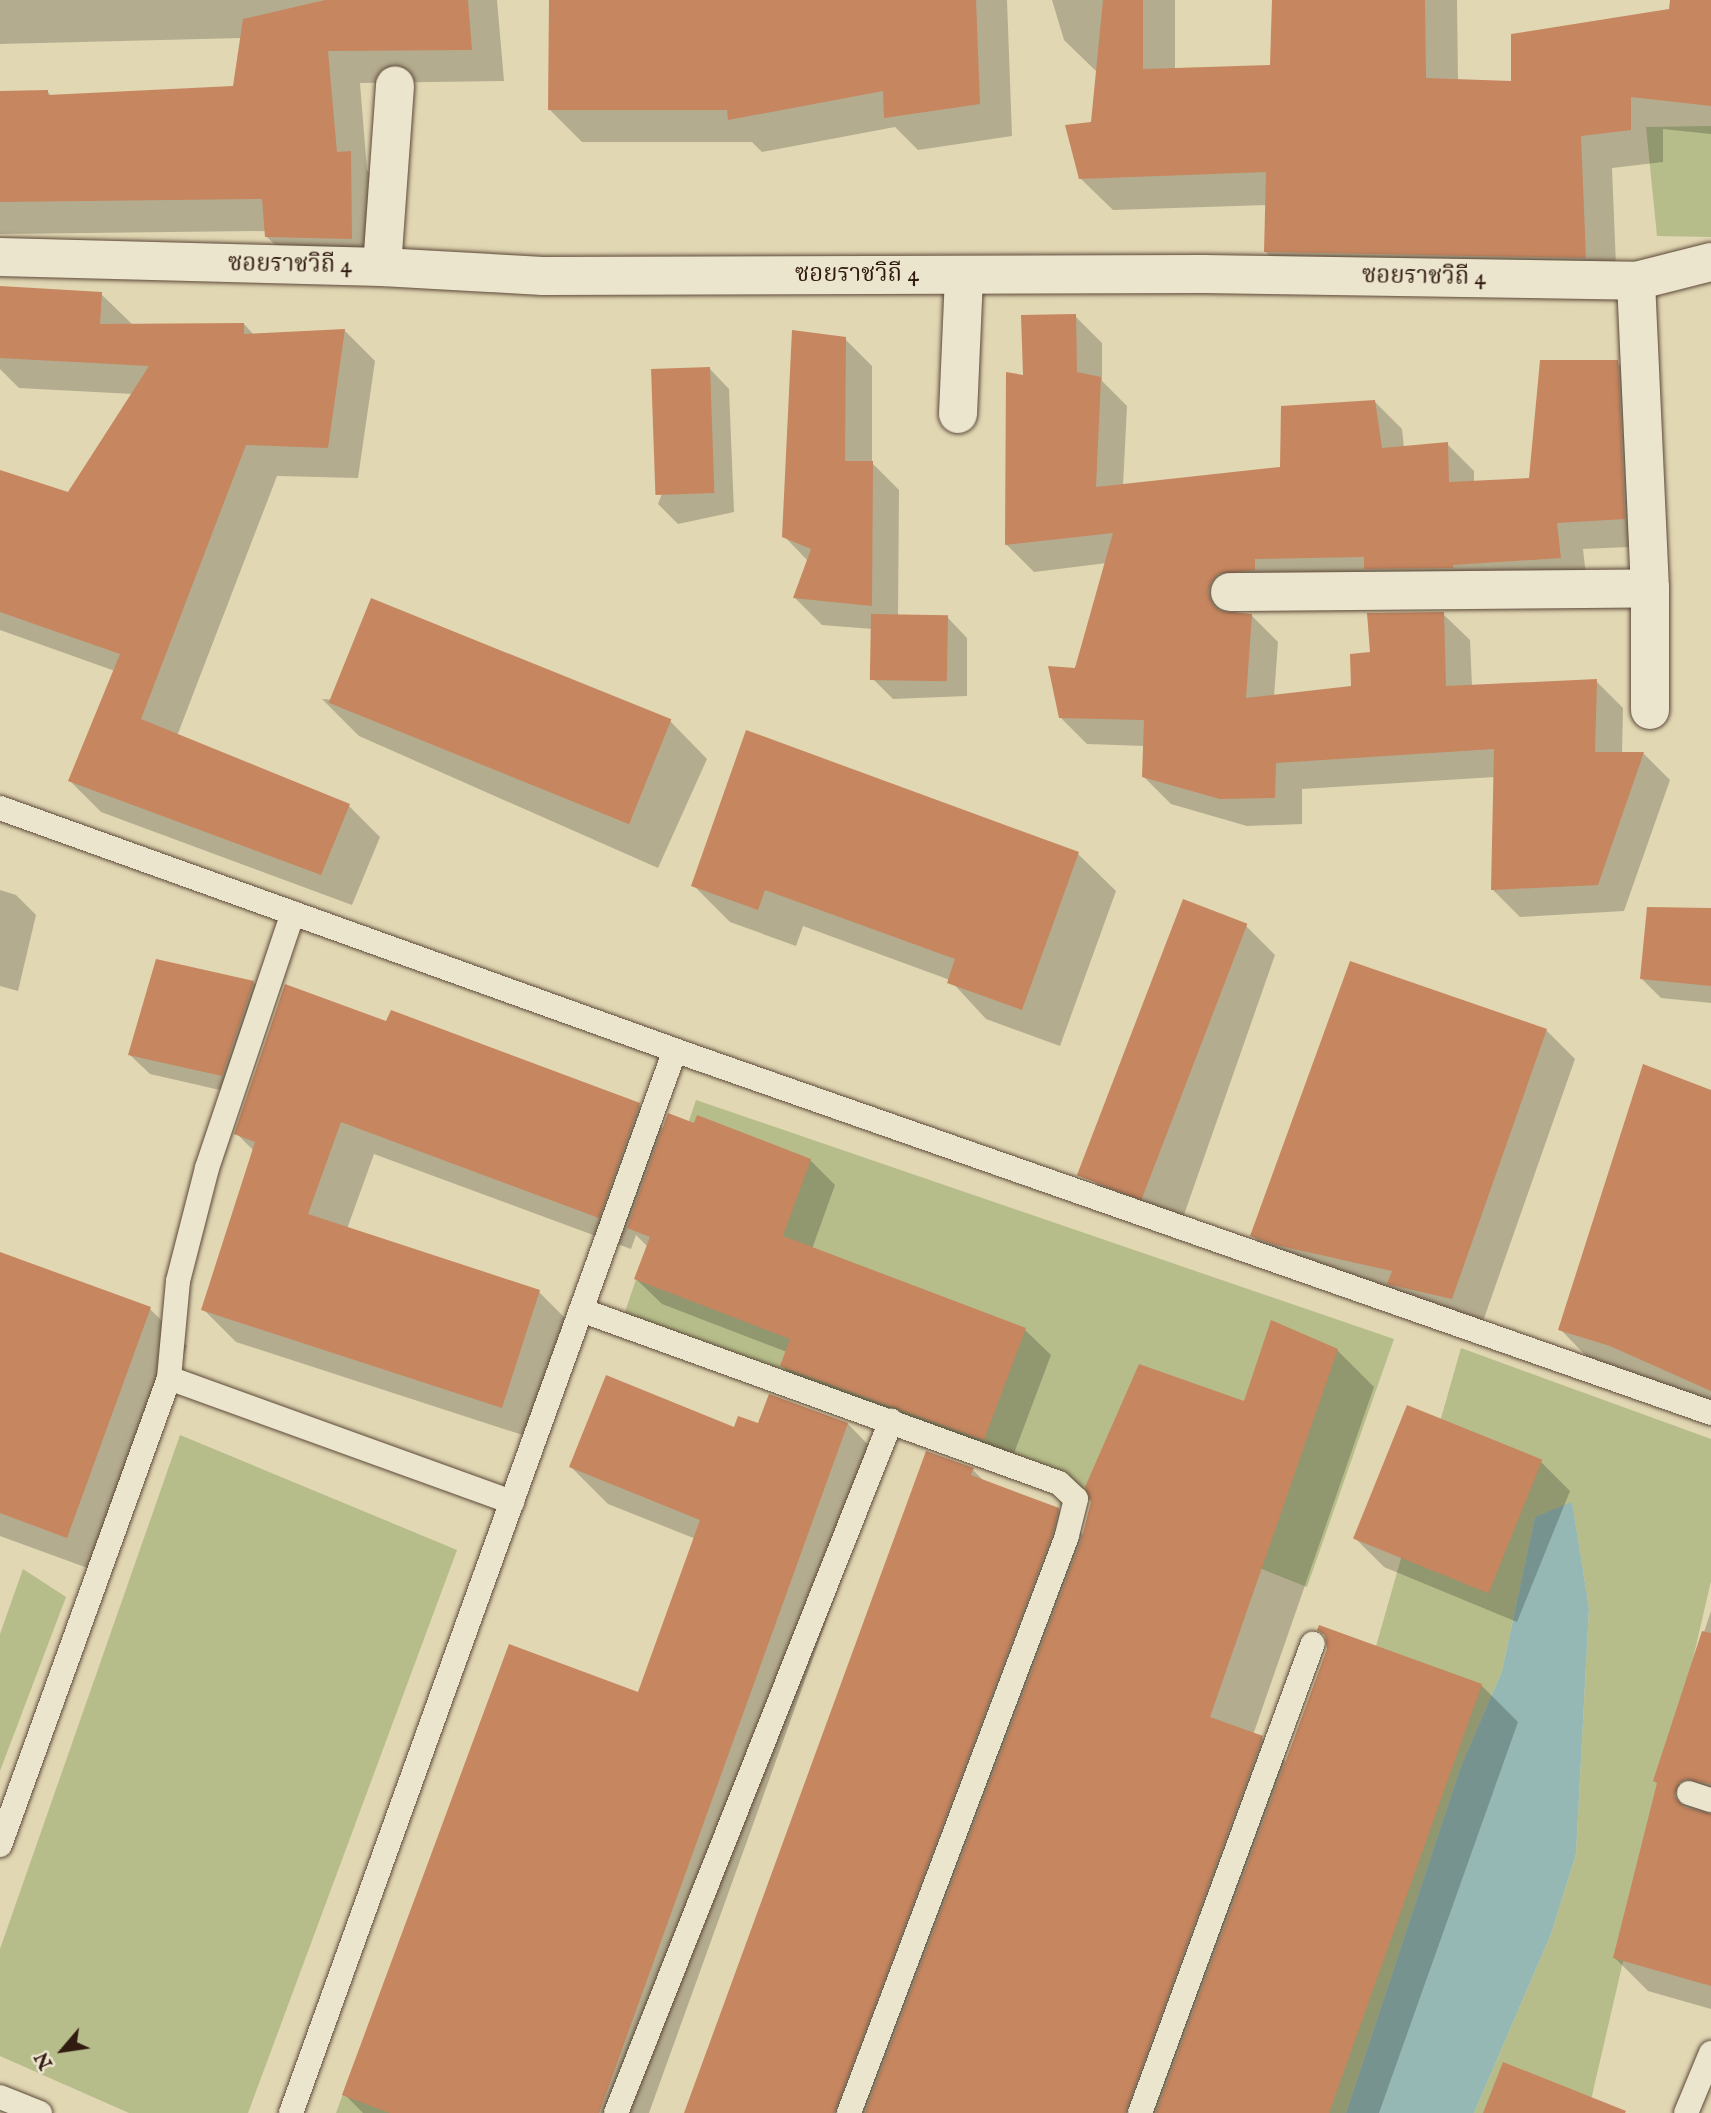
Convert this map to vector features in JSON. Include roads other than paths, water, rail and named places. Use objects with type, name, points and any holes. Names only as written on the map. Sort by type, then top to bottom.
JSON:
[{"type":"street","points":[[382,267],[395,85]]},
{"type":"street","name":"ซอยราชวิถี 4","points":[[0,257],[382,267],[543,276],[1203,274],[1636,281],[1711,262]]},
{"type":"street","points":[[958,414],[964,275]]},
{"type":"street","points":[[1636,281],[1650,588],[1650,710]]},
{"type":"street","points":[[1230,592],[1650,588]]},
{"type":"lane","points":[[0,808],[675,1050],[1711,1413]]},
{"type":"lane","points":[[0,1845],[169,1378],[178,1280],[206,1168],[293,913]]},
{"type":"lane","points":[[291,2113],[675,1050]]},
{"type":"lane","points":[[581,1310],[1059,1483],[1076,1499],[1067,1536],[849,2113]]},
{"type":"lane","points":[[169,1378],[512,1502]]},
{"type":"lane","points":[[616,2113],[891,1421]]},
{"type":"lane","points":[[1140,2113],[1313,1644]]},
{"type":"lane","points":[[1686,2113],[1711,2053]]},
{"type":"lane","points":[[0,2097],[40,2113]]},
{"type":"water","points":[[1572,1502],[1589,1608],[1576,1854],[1551,1934],[1474,2113],[1346,2113],[1461,1766],[1502,1671],[1535,1517]]}]
